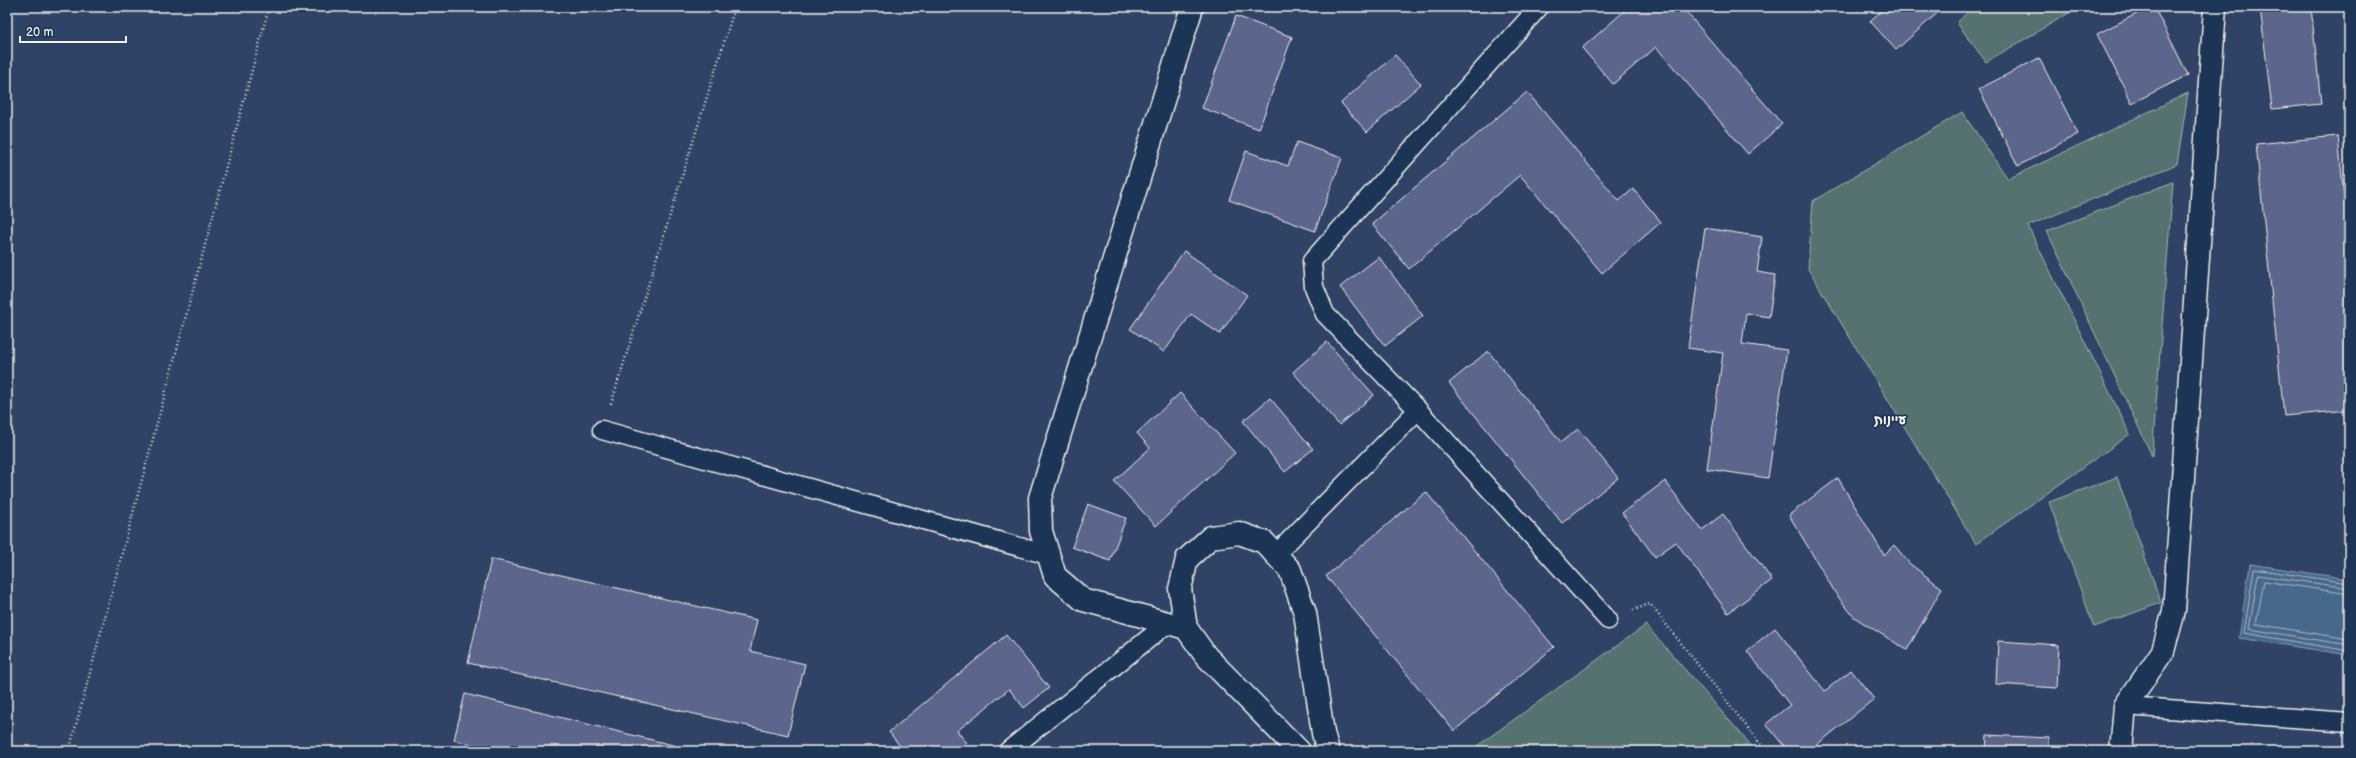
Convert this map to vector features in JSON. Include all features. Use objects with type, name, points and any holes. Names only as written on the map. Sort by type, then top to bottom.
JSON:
[{"type":"street","points":[[1192,7],[1040,498],[1041,531],[1054,576],[1083,600],[1177,626],[1299,751]]},
{"type":"street","points":[[2120,751],[2125,706],[2163,651],[2174,611],[2215,7]]},
{"type":"street","points":[[1177,626],[1180,589],[1187,559],[1211,537],[1239,533],[1264,542],[1290,570],[1305,613],[1322,733],[1328,751]]},
{"type":"lane","points":[[1539,7],[1312,261],[1314,287],[1325,314],[1418,410],[1608,620]]},
{"type":"lane","points":[[1276,554],[1418,410]]},
{"type":"lane","points":[[602,430],[1048,555]]},
{"type":"lane","points":[[1008,751],[1177,626]]},
{"type":"lane","points":[[2125,706],[2349,722]]},
{"type":"path","points":[[69,751],[269,7]]},
{"type":"path","points":[[602,430],[735,7]]},
{"type":"path","points":[[1608,620],[1650,604],[1766,751]]},
{"type":"green space","points":[[1972,7],[2079,7],[1986,62],[1957,23]]},
{"type":"green space","points":[[2188,93],[2177,164],[2028,226],[2130,434],[1976,544],[1808,269],[1813,201],[1962,112],[2008,179]]},
{"type":"green space","points":[[2173,182],[2152,456],[2047,231]]},
{"type":"green space","points":[[2117,477],[2161,603],[2094,627],[2049,502]]},
{"type":"green space","points":[[1646,625],[1756,751],[1470,751]]},
{"type":"water","points":[[2250,564],[2349,579],[2349,655],[2239,638]]},
{"type":"building","points":[[1629,7],[1682,7],[1782,124],[1748,154],[1656,47],[1613,84],[1582,48]]},
{"type":"building","points":[[1878,7],[1944,7],[1896,50],[1870,21],[1881,11]]},
{"type":"building","points":[[2150,7],[2154,7],[2188,75],[2132,103],[2097,34]]},
{"type":"building","points":[[2260,7],[2311,7],[2321,104],[2272,109]]},
{"type":"building","points":[[1236,16],[1292,37],[1259,129],[1202,108]]},
{"type":"building","points":[[1395,55],[1421,84],[1367,132],[1341,103]]},
{"type":"building","points":[[2039,58],[2078,134],[2018,166],[1979,89]]},
{"type":"building","points":[[1527,92],[1619,201],[1633,189],[1661,222],[1602,273],[1520,175],[1409,269],[1372,224]]},
{"type":"building","points":[[2338,136],[2349,249],[2349,410],[2284,416],[2256,144]]},
{"type":"building","points":[[1297,142],[1342,158],[1315,231],[1229,200],[1246,151],[1288,166]]},
{"type":"building","points":[[1705,228],[1762,237],[1757,272],[1775,275],[1769,317],[1746,313],[1742,344],[1787,350],[1768,478],[1707,469],[1723,353],[1688,348]]},
{"type":"building","points":[[1184,251],[1247,295],[1220,334],[1191,314],[1164,352],[1130,329]]},
{"type":"building","points":[[1379,257],[1423,316],[1385,346],[1340,287]]},
{"type":"building","points":[[1327,342],[1374,395],[1339,425],[1293,372]]},
{"type":"building","points":[[1488,351],[1561,442],[1578,429],[1618,478],[1562,523],[1449,383]]},
{"type":"building","points":[[1180,393],[1235,453],[1156,526],[1114,481],[1150,448],[1137,433]]},
{"type":"building","points":[[1270,398],[1313,449],[1285,472],[1243,421]]},
{"type":"building","points":[[1838,478],[1884,555],[1894,545],[1910,564],[1942,588],[1907,650],[1854,617],[1836,594],[1789,515]]},
{"type":"building","points":[[1665,481],[1702,530],[1723,514],[1772,580],[1728,613],[1676,542],[1655,557],[1622,513]]},
{"type":"building","points":[[1426,492],[1554,647],[1454,731],[1326,576]]},
{"type":"building","points":[[1088,504],[1126,518],[1110,561],[1072,547]]},
{"type":"building","points":[[491,559],[757,620],[750,651],[805,664],[788,735],[468,663]]},
{"type":"building","points":[[1775,628],[1825,691],[1851,670],[1874,699],[1809,751],[1788,751],[1766,724],[1790,705],[1747,651]]},
{"type":"building","points":[[1006,635],[1049,688],[1024,708],[1009,689],[957,731],[967,743],[957,751],[904,751],[889,732]]},
{"type":"building","points":[[1998,641],[2059,645],[2057,688],[1996,684]]},
{"type":"building","points":[[465,694],[697,751],[499,751],[454,740]]},
{"type":"building","points":[[1987,735],[2049,738],[2049,751],[1986,751]]},
{"type":"district","name":"עיינות","points":[[1890,419]]}]
